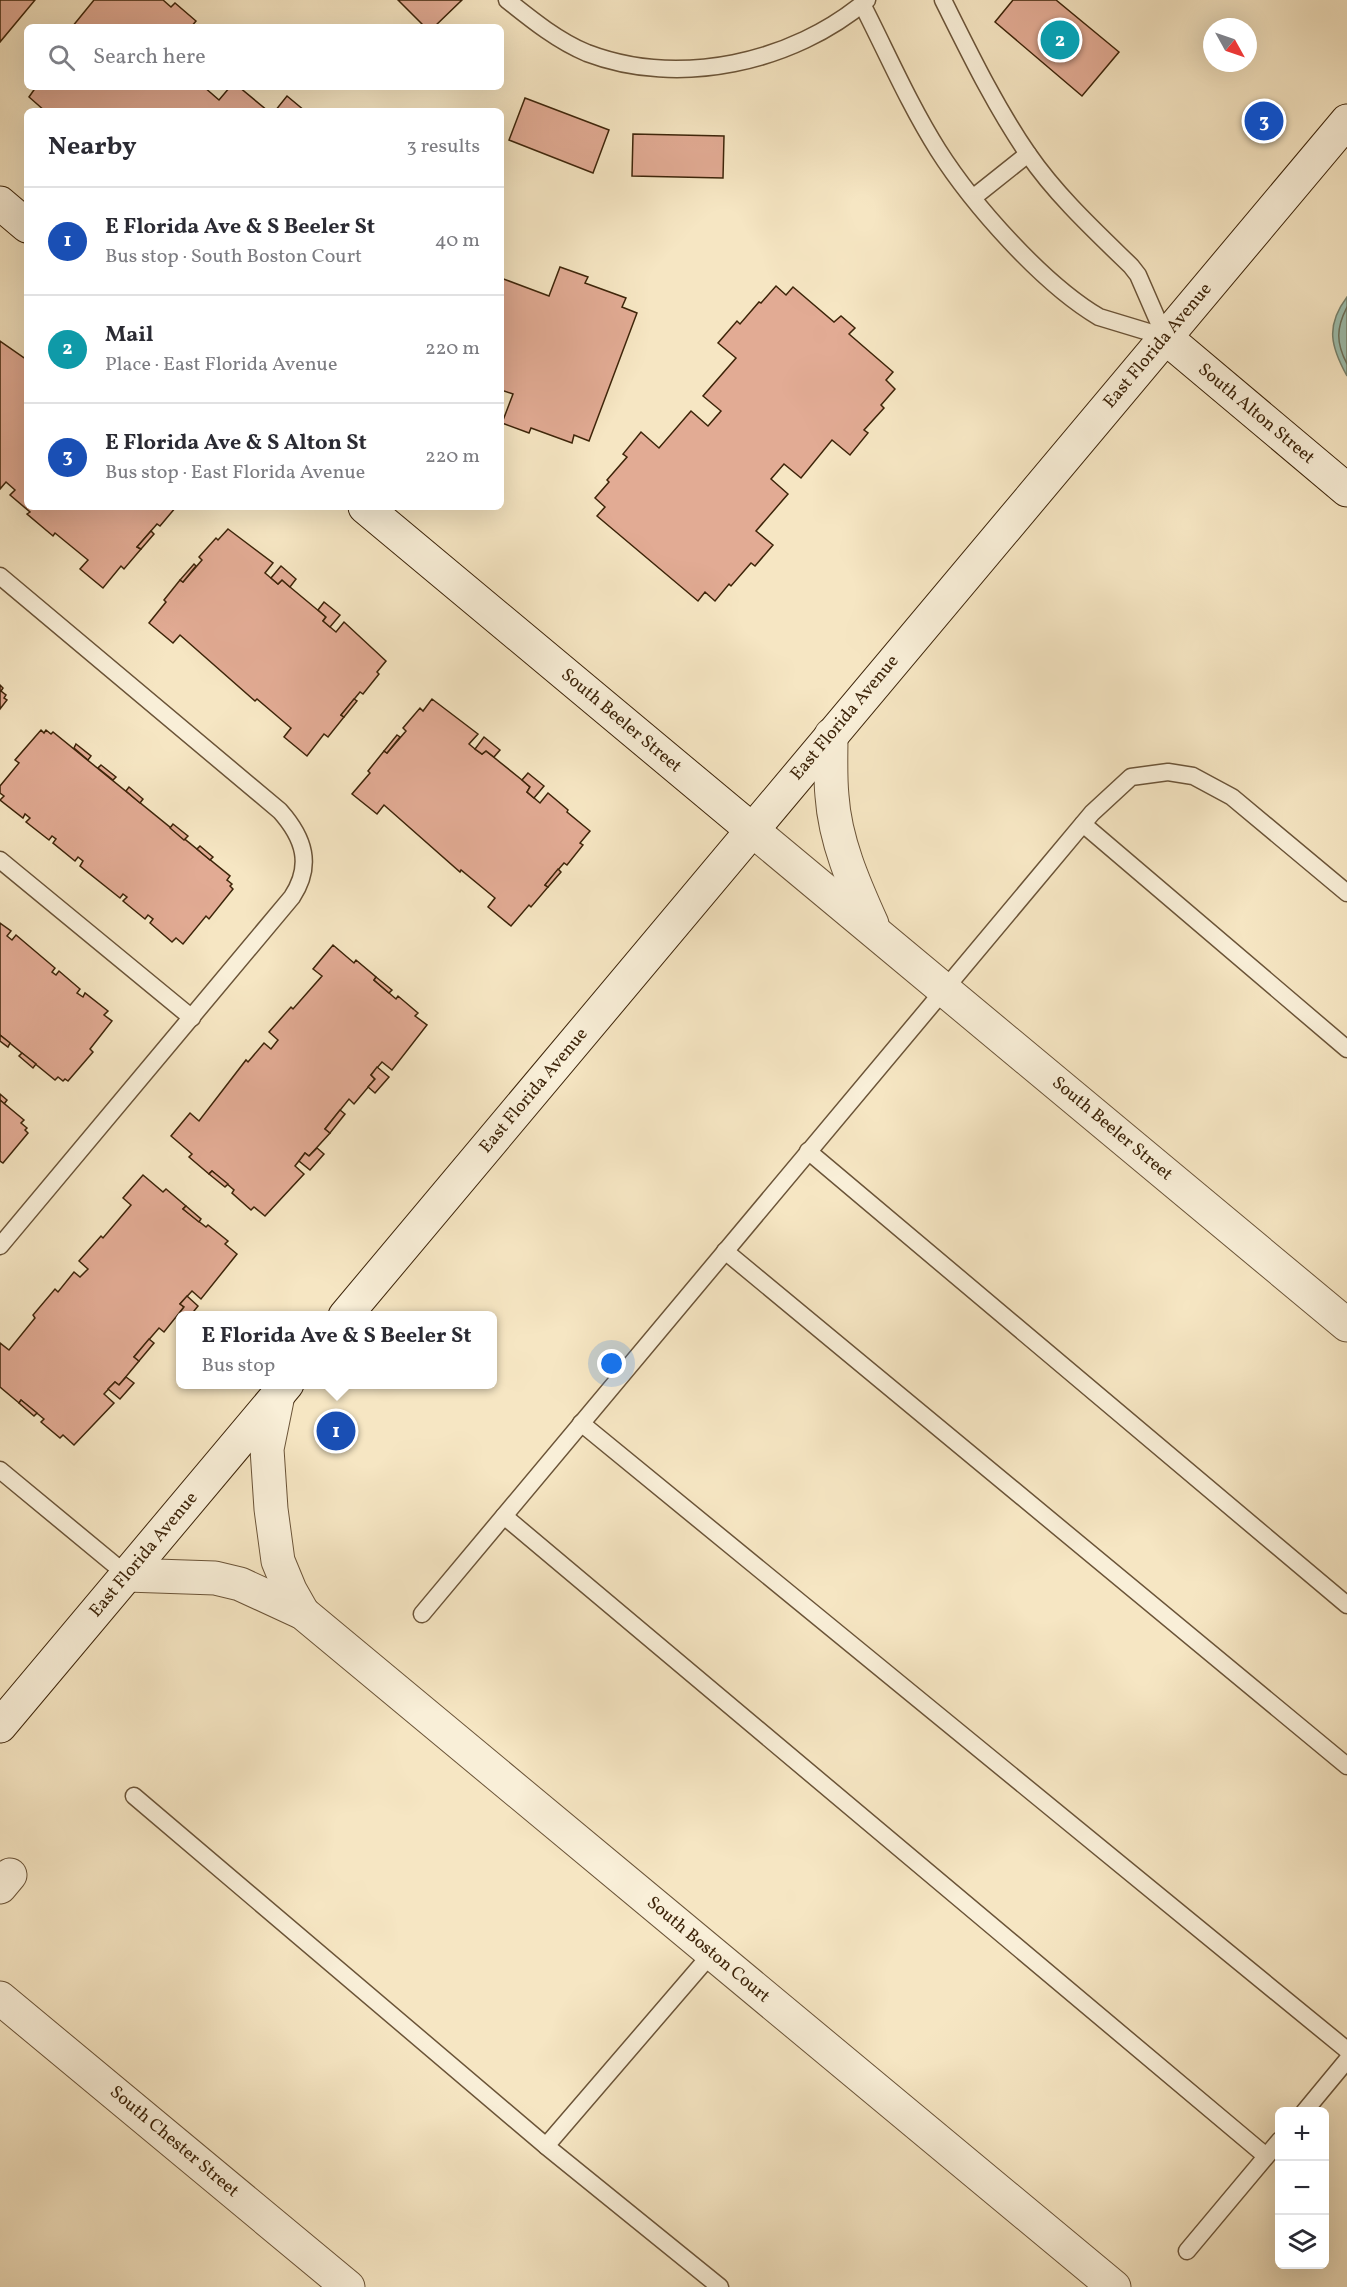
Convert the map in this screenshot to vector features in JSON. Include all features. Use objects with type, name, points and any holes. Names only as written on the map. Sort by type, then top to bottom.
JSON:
[{"type":"street","name":"East Florida Avenue","points":[[349,1311],[1347,121]]},
{"type":"street","points":[[0,203],[24,223]]},
{"type":"street","name":"South Alton Street","points":[[1165,337],[1347,490]]},
{"type":"street","name":"South Beeler Street","points":[[369,510],[1347,1325]]},
{"type":"street","name":"South Beeler Street","points":[[831,735],[832,797],[840,837],[851,879],[877,934]]},
{"type":"street","name":"East Florida Avenue","points":[[0,1726],[283,1390]]},
{"type":"street","name":"South Boston Court","points":[[283,1390],[267,1449],[271,1509],[278,1561],[303,1613]]},
{"type":"street","name":"South Boston Court","points":[[127,1575],[215,1578],[240,1584],[303,1613],[1114,2287]]},
{"type":"street","name":"South Chester Street","points":[[0,1998],[348,2287]]},
{"type":"lane","points":[[507,0],[541,27],[585,52],[622,64],[658,69],[714,66],[767,55],[807,39],[865,2],[929,134],[949,165],[1011,241],[1080,305],[1099,316],[1165,337]]},
{"type":"lane","points":[[943,0],[989,89],[1028,154],[1064,198],[1138,275],[1165,337]]},
{"type":"lane","points":[[974,197],[1028,154]]},
{"type":"lane","points":[[0,576],[264,796],[295,829],[303,849],[303,871],[298,889],[0,1246]]},
{"type":"lane","points":[[422,1614],[1083,824],[1131,777],[1168,772],[1193,776],[1232,797],[1347,893]]},
{"type":"lane","points":[[1083,824],[1347,1049]]},
{"type":"lane","points":[[0,860],[192,1018]]},
{"type":"lane","points":[[808,1151],[1347,1605]]},
{"type":"lane","points":[[725,1251],[1347,1766]]},
{"type":"lane","points":[[581,1423],[1347,2050]]},
{"type":"lane","points":[[0,1470],[127,1575]]},
{"type":"lane","points":[[504,1516],[1266,2156]]},
{"type":"lane","points":[[135,1796],[546,2146],[720,2287]]},
{"type":"lane","points":[[546,2146],[712,1953]]},
{"type":"lane","points":[[1308,2107],[1347,2060]]},
{"type":"lane","points":[[1187,2252],[1275,2146]]},
{"type":"water","points":[[1347,297],[1347,376],[1334,346],[1333,327],[1335,318]]},
{"type":"building","points":[[0,0],[35,0],[0,42]]},
{"type":"building","points":[[94,0],[163,0],[171,7],[175,3],[196,21],[194,24],[74,24]]},
{"type":"building","points":[[398,0],[462,0],[437,24],[422,24]]},
{"type":"building","points":[[1013,0],[1056,0],[1119,52],[1082,96],[995,22]]},
{"type":"building","points":[[34,90],[207,90],[219,100],[227,90],[243,90],[264,108],[42,108],[29,97]]},
{"type":"building","points":[[287,96],[301,108],[277,108]]},
{"type":"building","points":[[525,98],[609,130],[593,173],[509,140]]},
{"type":"building","points":[[633,134],[724,136],[723,178],[632,176]]},
{"type":"building","points":[[560,267],[588,277],[585,283],[626,298],[622,307],[637,313],[589,441],[574,435],[572,443],[531,428],[529,433],[504,424],[513,394],[504,391],[504,279],[549,296]]},
{"type":"building","points":[[776,286],[786,295],[793,287],[834,322],[841,316],[855,328],[849,334],[893,372],[886,380],[895,389],[881,405],[884,408],[864,430],[868,433],[850,455],[832,440],[801,478],[784,464],[771,479],[788,494],[756,531],[773,545],[755,566],[751,563],[715,601],[705,592],[698,601],[597,516],[605,507],[595,498],[627,457],[623,454],[641,432],[659,448],[691,411],[708,426],[721,411],[703,396],[736,358],[718,343],[737,321],[740,324]]},
{"type":"building","points":[[0,341],[24,358],[24,507],[10,495],[15,490],[6,482],[0,489]]},
{"type":"building","points":[[28,510],[173,510],[160,526],[157,524],[137,547],[141,549],[124,569],[121,566],[103,588],[80,569],[88,560],[55,533],[53,536],[27,514],[30,512]]},
{"type":"building","points":[[228,529],[273,563],[265,573],[278,584],[282,580],[326,617],[323,621],[336,632],[344,622],[386,661],[363,694],[360,692],[341,715],[344,717],[328,737],[324,734],[307,756],[284,737],[291,728],[257,699],[255,701],[180,635],[173,643],[149,623],[180,580],[183,582],[202,560],[199,557],[216,538],[218,540]]},
{"type":"building","points":[[151,531],[154,534],[141,549],[137,547]]},
{"type":"building","points":[[194,564],[196,566],[183,582],[180,580]]},
{"type":"building","points":[[281,566],[296,579],[290,587],[282,580],[278,584],[271,578]]},
{"type":"building","points":[[324,602],[340,615],[330,627],[323,621],[326,617],[318,610]]},
{"type":"building","points":[[0,685],[3,688],[1,691],[6,695],[4,698],[7,700],[0,709]]},
{"type":"building","points":[[354,699],[357,701],[344,717],[341,715]]},
{"type":"building","points":[[432,699],[478,734],[469,744],[482,754],[486,751],[522,780],[530,787],[527,792],[540,803],[548,793],[590,831],[580,843],[583,845],[567,865],[564,863],[545,885],[548,887],[511,926],[488,907],[495,898],[461,870],[460,872],[384,805],[377,814],[352,794],[370,773],[368,771],[384,751],[387,753],[406,731],[403,728],[420,708],[423,711]]},
{"type":"building","points":[[41,730],[44,733],[46,730],[51,734],[53,732],[230,876],[227,880],[232,884],[230,886],[233,889],[209,919],[206,916],[183,944],[176,938],[172,942],[150,923],[153,919],[148,915],[145,919],[123,901],[127,897],[123,894],[120,898],[80,866],[83,861],[78,857],[75,861],[53,843],[56,839],[52,836],[49,840],[26,822],[30,818],[25,814],[23,818],[0,800],[4,796],[0,793],[0,786],[19,763],[15,760]]},
{"type":"building","points":[[397,735],[400,737],[387,753],[384,751]]},
{"type":"building","points":[[484,737],[500,750],[494,757],[486,751],[482,754],[475,749]]},
{"type":"building","points":[[76,744],[91,756],[88,760],[74,748]]},
{"type":"building","points":[[101,765],[116,777],[113,780],[98,768]]},
{"type":"building","points":[[528,773],[544,786],[534,798],[527,792],[530,787],[522,780]]},
{"type":"building","points":[[129,787],[143,799],[140,803],[126,791]]},
{"type":"building","points":[[173,824],[188,836],[184,840],[170,828]]},
{"type":"building","points":[[200,846],[213,857],[210,860],[197,849]]},
{"type":"building","points":[[558,869],[561,872],[548,887],[545,885]]},
{"type":"building","points":[[0,923],[11,931],[7,936],[12,940],[16,935],[55,968],[52,972],[56,975],[59,971],[80,989],[77,993],[83,997],[85,993],[108,1011],[104,1015],[112,1021],[90,1049],[93,1052],[68,1081],[65,1079],[63,1081],[58,1077],[55,1080],[0,1035]]},
{"type":"building","points":[[333,945],[354,963],[356,960],[376,977],[374,980],[396,999],[398,996],[418,1013],[415,1016],[427,1025],[392,1070],[382,1062],[371,1075],[375,1079],[354,1104],[349,1099],[325,1129],[330,1133],[309,1156],[305,1153],[295,1166],[304,1174],[265,1216],[254,1207],[251,1210],[232,1193],[234,1190],[212,1171],[209,1174],[189,1157],[192,1154],[171,1136],[190,1113],[199,1121],[246,1060],[248,1062],[264,1043],[271,1049],[278,1040],[269,1032],[322,976],[313,969]]},
{"type":"building","points":[[376,977],[392,990],[389,993],[374,980]]},
{"type":"building","points":[[0,1035],[10,1043],[8,1047],[0,1041]]},
{"type":"building","points":[[22,1053],[36,1064],[33,1068],[19,1056]]},
{"type":"building","points":[[377,1067],[389,1077],[375,1093],[368,1087],[375,1079],[371,1075]]},
{"type":"building","points":[[0,1094],[7,1100],[4,1104],[0,1100]]},
{"type":"building","points":[[0,1100],[24,1120],[21,1123],[27,1128],[25,1130],[28,1133],[3,1163],[0,1161]]},
{"type":"building","points":[[340,1110],[345,1114],[330,1133],[325,1129]]},
{"type":"building","points":[[317,1148],[324,1154],[310,1170],[299,1161],[305,1153],[309,1156]]},
{"type":"building","points":[[212,1171],[228,1184],[225,1187],[209,1174]]},
{"type":"building","points":[[143,1175],[163,1192],[166,1189],[186,1206],[183,1209],[228,1241],[225,1244],[237,1254],[201,1299],[192,1291],[180,1304],[184,1307],[181,1311],[176,1311],[176,1317],[164,1332],[159,1328],[134,1357],[139,1361],[119,1385],[115,1382],[104,1394],[114,1403],[74,1445],[63,1435],[60,1438],[41,1422],[44,1419],[21,1400],[19,1403],[0,1387],[0,1343],[9,1350],[35,1318],[33,1315],[55,1289],[58,1292],[74,1272],[80,1277],[88,1269],[79,1261],[101,1236],[103,1238],[131,1205],[123,1198]]},
{"type":"building","points":[[186,1206],[201,1219],[199,1222],[183,1209]]},
{"type":"building","points":[[187,1296],[198,1306],[194,1311],[181,1311],[184,1307],[180,1304]]},
{"type":"building","points":[[149,1339],[154,1343],[139,1361],[134,1357]]},
{"type":"building","points":[[126,1377],[134,1383],[120,1399],[108,1389],[115,1382],[119,1385]]},
{"type":"building","points":[[21,1400],[37,1413],[34,1416],[19,1403]]},
{"type":"place","name":"Mail","points":[[1060,40]]},
{"type":"place","name":"E Florida Ave & S Alton St","points":[[1264,121]]},
{"type":"place","name":"E Florida Ave & S Beeler St","points":[[336,1431]]}]
